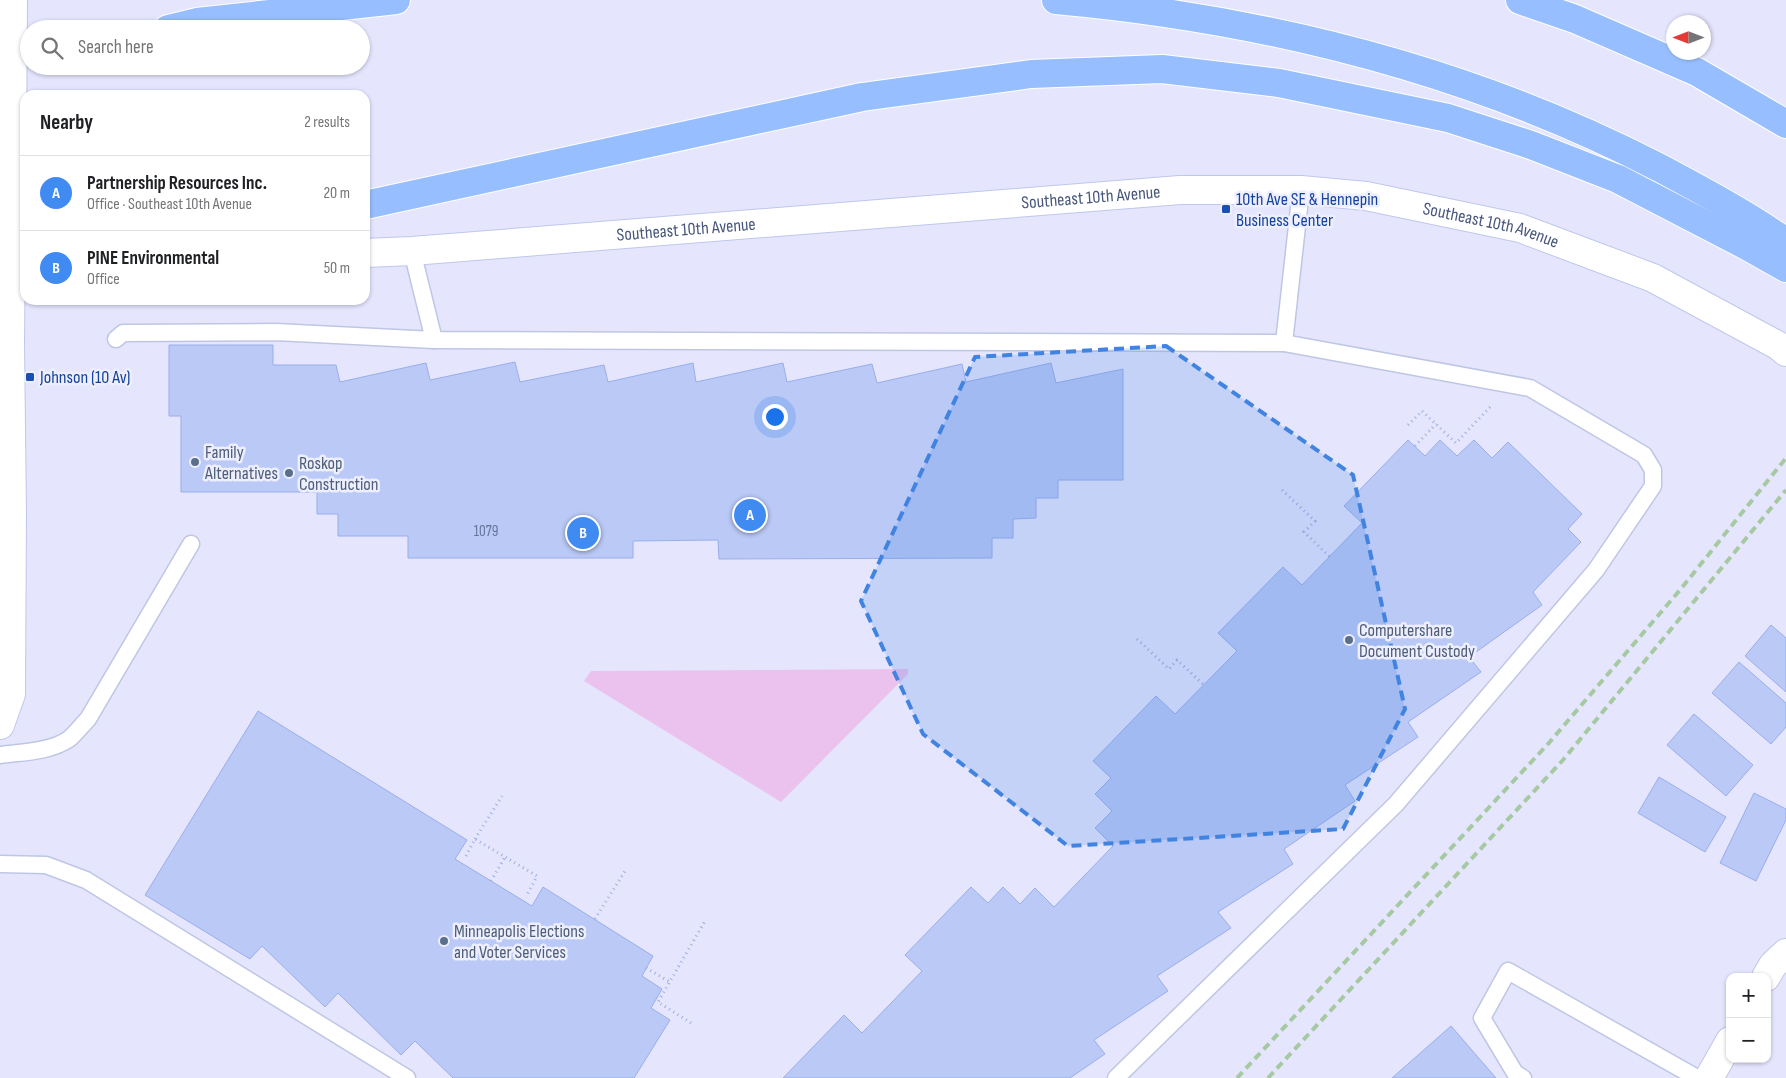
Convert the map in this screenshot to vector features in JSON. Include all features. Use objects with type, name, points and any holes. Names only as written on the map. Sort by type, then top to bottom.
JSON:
[{"type":"highway","points":[[216,20],[396,0]]},
{"type":"highway","points":[[1056,0],[1228,22],[1356,51],[1421,69],[1514,102],[1606,141],[1696,187],[1786,242]]},
{"type":"highway","points":[[1520,0],[1575,19],[1697,72],[1786,124]]},
{"type":"highway","points":[[0,70],[20,63]]},
{"type":"highway","points":[[370,204],[862,97],[1031,74],[1162,69],[1279,84],[1448,118],[1531,145],[1618,179],[1786,268]]},
{"type":"street","points":[[0,725],[11,694],[6,513],[12,274],[13,0]]},
{"type":"street","name":"Southeast 10th Avenue","points":[[370,253],[1180,190],[1301,190],[1366,196],[1520,228],[1653,278],[1779,346],[1786,352]]},
{"type":"street","points":[[1768,973],[1773,965],[1786,954]]},
{"type":"street","points":[[1709,1078],[1726,1048]]},
{"type":"lane","points":[[1284,343],[1301,190]]},
{"type":"lane","points":[[412,251],[434,340]]},
{"type":"lane","points":[[116,339],[123,333],[276,332],[434,340],[1284,343],[1530,388],[1644,455],[1653,470],[1653,486],[1596,570],[1396,804],[1116,1078]]},
{"type":"lane","points":[[0,754],[34,751],[57,745],[70,738],[88,719],[191,544]]},
{"type":"lane","points":[[0,864],[46,865],[86,880],[407,1078]]},
{"type":"lane","points":[[1524,1078],[1516,1073],[1482,1018],[1508,971],[1697,1078]]},
{"type":"path","points":[[1408,425],[1422,410],[1456,443],[1496,400],[1498,382]]},
{"type":"path","points":[[1415,446],[1436,424]]},
{"type":"path","points":[[1282,490],[1315,521],[1304,532],[1330,556]]},
{"type":"path","points":[[1137,639],[1169,669],[1177,660],[1204,685]]},
{"type":"path","points":[[466,856],[502,796]]},
{"type":"path","points":[[475,839],[537,876],[526,898]]},
{"type":"path","points":[[491,881],[506,857]]},
{"type":"path","points":[[595,920],[625,871]]},
{"type":"path","points":[[691,1023],[657,1001],[705,921]]},
{"type":"path","points":[[646,968],[670,982]]},
{"type":"highlighted area","points":[[1166,346],[1353,475],[1405,709],[1343,829],[1068,846],[923,734],[861,601],[975,357]]},
{"type":"shaded area","points":[[908,669],[908,674],[781,802],[584,681],[591,671]]},
{"type":"building","points":[[169,345],[273,345],[273,365],[336,365],[340,382],[426,363],[430,380],[515,362],[520,382],[604,365],[608,382],[693,363],[696,382],[783,363],[787,382],[872,364],[877,383],[962,364],[966,382],[1051,363],[1056,383],[1123,369],[1123,480],[1058,480],[1058,498],[1036,498],[1036,518],[1013,519],[1013,538],[992,538],[992,558],[719,559],[718,540],[633,541],[633,558],[408,558],[408,536],[338,536],[338,514],[317,514],[317,492],[181,492],[181,416],[169,416]]},
{"type":"building","points":[[1408,440],[1425,456],[1440,440],[1457,456],[1474,440],[1492,458],[1508,442],[1582,514],[1568,529],[1581,542],[1533,592],[1542,605],[1469,657],[1481,672],[1408,722],[1418,737],[1345,785],[1355,801],[1284,849],[1293,864],[1218,912],[1231,928],[1157,976],[1168,991],[1094,1040],[1105,1054],[1070,1078],[783,1078],[844,1015],[862,1033],[922,971],[905,955],[971,887],[988,903],[1003,887],[1020,904],[1035,888],[1054,907],[1113,846],[1095,828],[1112,811],[1095,794],[1111,778],[1093,761],[1156,696],[1175,714],[1237,651],[1218,633],[1283,567],[1302,585],[1362,523],[1344,506]]},
{"type":"building","points":[[1771,625],[1786,638],[1786,692],[1745,656]]},
{"type":"building","points":[[1739,662],[1786,703],[1786,727],[1771,744],[1712,693]]},
{"type":"building","points":[[258,711],[467,840],[455,859],[532,906],[543,887],[653,956],[642,976],[662,989],[651,1008],[670,1020],[634,1078],[453,1078],[415,1041],[401,1055],[338,993],[325,1007],[262,946],[250,959],[145,895]]},
{"type":"building","points":[[1694,714],[1753,765],[1726,796],[1667,745]]},
{"type":"building","points":[[1659,777],[1726,817],[1705,852],[1638,813]]},
{"type":"building","points":[[1754,793],[1786,809],[1786,820],[1756,881],[1720,863]]},
{"type":"building","points":[[1451,1026],[1496,1078],[1392,1078]]},
{"type":"railway","points":[[1237,1078],[1548,744],[1680,590],[1786,458]]},
{"type":"railway","points":[[1268,1078],[1563,760],[1786,490]]},
{"type":"place","name":"10th Ave SE & Hennepin Business Center","points":[[1226,209]]},
{"type":"place","name":"Johnson (10 Av)","points":[[30,377]]},
{"type":"place","name":"Family Alternatives","points":[[195,462]]},
{"type":"place","name":"Roskop Construction","points":[[289,473]]},
{"type":"place","name":"Partnership Resources Inc.","points":[[750,515]]},
{"type":"place","name":"PINE Environmental","points":[[583,533]]},
{"type":"place","name":"Computershare Document Custody","points":[[1349,640]]},
{"type":"place","name":"Minneapolis Elections and Voter Services","points":[[444,941]]}]
